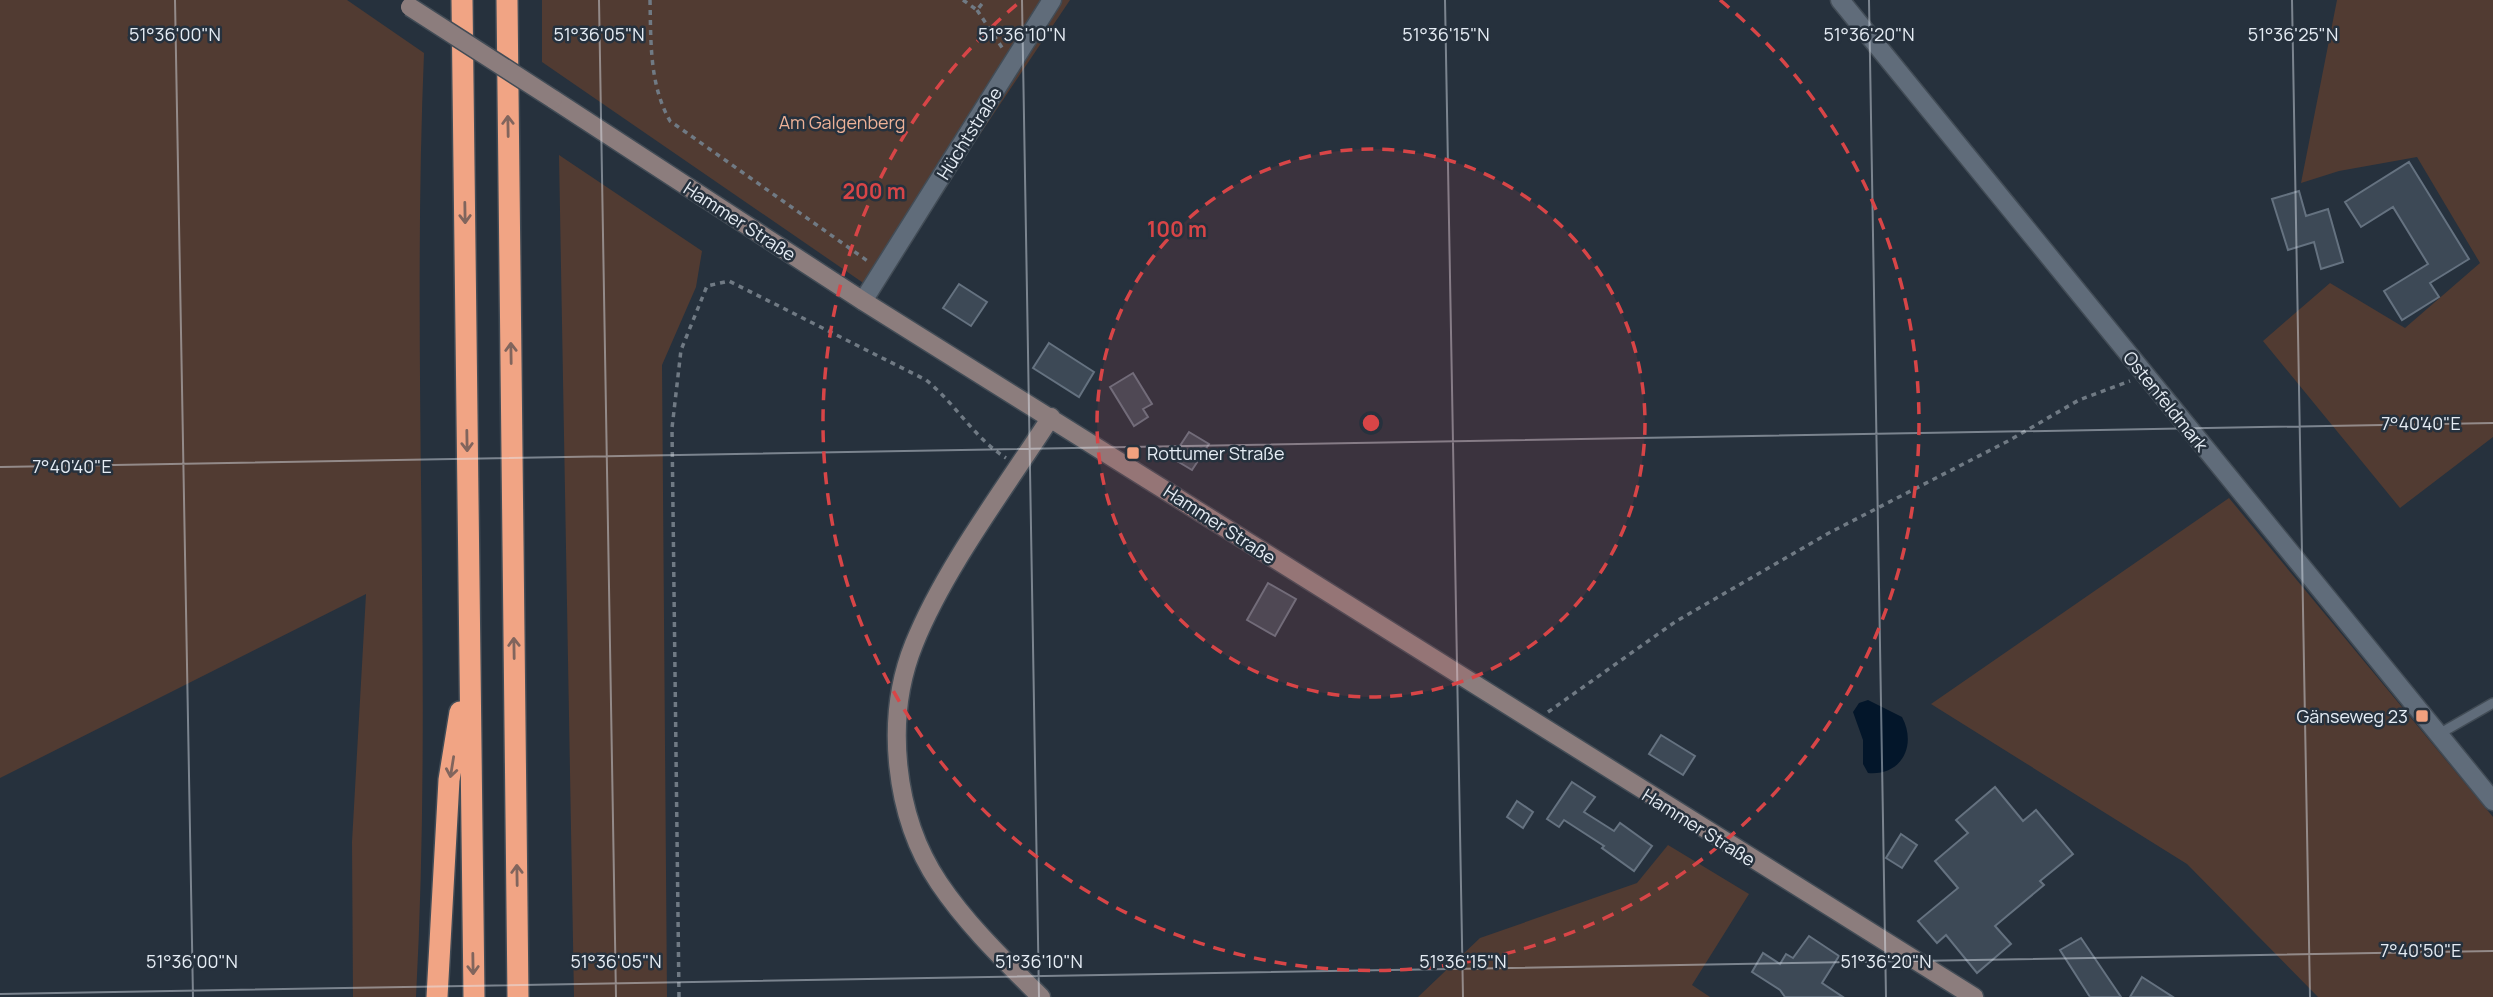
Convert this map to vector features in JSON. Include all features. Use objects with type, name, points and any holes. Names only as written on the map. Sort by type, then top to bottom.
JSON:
[{"type":"highway","points":[[462,0],[474,997]]},
{"type":"highway","points":[[507,0],[518,997]]},
{"type":"highway","points":[[437,997],[449,780],[470,651]]},
{"type":"highway","points":[[517,943],[524,997]]},
{"type":"main road","name":"Hammer Straße","points":[[404,4],[863,301],[1051,417],[1532,723],[1973,997]]},
{"type":"main road","points":[[1041,997],[984,940],[937,880],[920,848],[906,810],[899,769],[898,724],[903,680],[914,644],[943,586],[1051,417]]},
{"type":"street","name":"Hüchtstraße","points":[[863,301],[1052,0]]},
{"type":"street","name":"Ostenfeldmark","points":[[1839,0],[2493,801]]},
{"type":"lane","points":[[2439,734],[2493,703]]},
{"type":"path","points":[[650,0],[651,55],[660,103],[670,121],[882,272]]},
{"type":"path","points":[[964,0],[977,10],[1013,63]]},
{"type":"path","points":[[977,10],[985,0]]},
{"type":"path","points":[[679,997],[672,428],[681,350],[707,286],[729,281],[926,380],[946,395],[972,431],[1019,467]]},
{"type":"path","points":[[1532,723],[1675,622],[1828,534],[2079,400],[2121,383],[2147,377]]},
{"type":"green space","points":[[0,0],[347,0],[424,53],[420,289],[423,761],[416,997],[353,997],[352,842],[366,594],[0,778]]},
{"type":"green space","name":"Am Galgenberg","points":[[542,0],[1070,0],[875,291],[542,62]]},
{"type":"green space","points":[[2337,0],[2493,0],[2493,437],[2400,508],[2263,341],[2330,283],[2405,328],[2480,263],[2417,157],[2339,171],[2301,183]]},
{"type":"green space","points":[[559,155],[702,251],[696,287],[662,365],[667,997],[574,997]]},
{"type":"green space","points":[[2229,498],[2493,817],[2493,997],[2318,997],[2187,864],[1931,704]]},
{"type":"green space","points":[[1668,845],[1749,894],[1692,985],[1710,997],[1418,997],[1480,938],[1637,883]]},
{"type":"water","points":[[1868,700],[1902,717],[1908,738],[1907,748],[1898,764],[1880,773],[1868,773],[1863,764],[1863,740],[1853,712],[1859,703]]},
{"type":"building","points":[[2409,162],[2469,259],[2430,283],[2439,297],[2402,320],[2384,291],[2428,264],[2393,207],[2361,227],[2345,202]]},
{"type":"building","points":[[2299,191],[2306,216],[2328,209],[2343,262],[2321,269],[2314,242],[2288,250],[2272,199]]},
{"type":"building","points":[[959,284],[987,302],[971,326],[943,308]]},
{"type":"building","points":[[1049,343],[1094,372],[1079,397],[1033,368]]},
{"type":"building","points":[[1133,373],[1152,404],[1143,409],[1148,417],[1134,426],[1110,387]]},
{"type":"building","points":[[1189,432],[1209,444],[1192,470],[1172,458]]},
{"type":"building","points":[[1268,583],[1296,599],[1275,636],[1247,620]]},
{"type":"building","points":[[1661,735],[1695,756],[1683,775],[1649,754]]},
{"type":"building","points":[[1572,782],[1595,797],[1584,812],[1614,831],[1620,823],[1652,846],[1634,871],[1602,848],[1604,846],[1564,820],[1559,827],[1547,819]]},
{"type":"building","points":[[1995,787],[2023,821],[2036,810],[2073,854],[2040,881],[2044,885],[1995,926],[2011,944],[1977,973],[1946,935],[1937,943],[1918,921],[1958,888],[1935,861],[1968,833],[1956,820]]},
{"type":"building","points":[[1517,801],[1533,812],[1523,828],[1507,817]]},
{"type":"building","points":[[1901,834],[1917,845],[1902,868],[1886,858]]},
{"type":"building","points":[[1809,936],[1839,956],[1822,983],[1843,997],[1785,997],[1780,990],[1752,972],[1763,953],[1780,964],[1786,954],[1793,958]]},
{"type":"building","points":[[2081,938],[2121,997],[2090,997],[2060,950]]},
{"type":"building","points":[[2142,977],[2173,997],[2130,997]]},
{"type":"place","name":"Rottumer Straße","points":[[1133,453]]},
{"type":"place","name":"Gänseweg 23","points":[[2422,716]]}]
